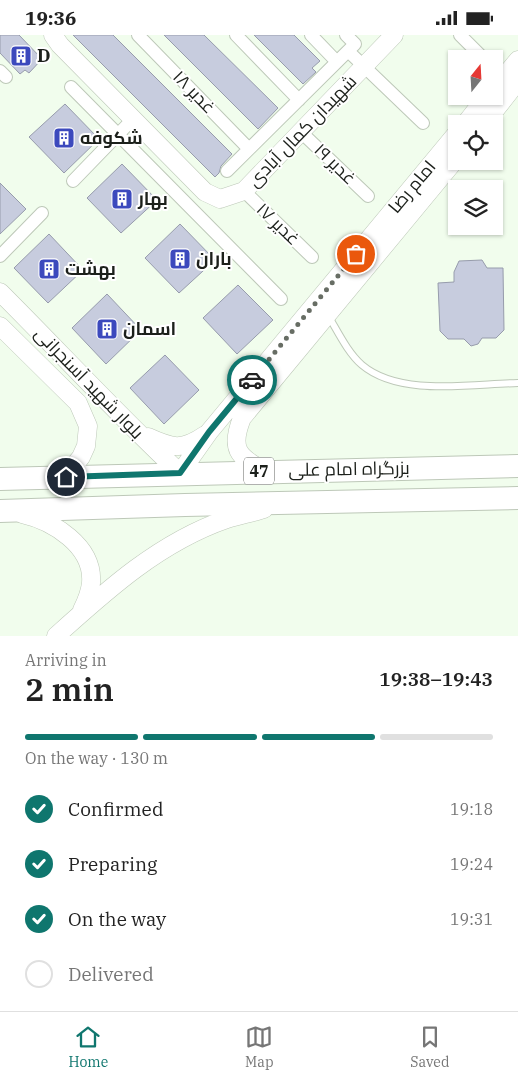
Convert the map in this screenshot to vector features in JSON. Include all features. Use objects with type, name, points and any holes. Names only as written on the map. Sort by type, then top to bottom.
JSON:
[{"type":"highway","name":"بزرگراه امام علی","points":[[0,479],[518,466]]},
{"type":"highway","name":"بزرگراه امام علی","points":[[4,511],[518,498]]},
{"type":"main road","name":"شهیدان کمال آبادی","points":[[53,35],[60,45],[205,192],[220,199],[244,191],[394,35]]},
{"type":"main road","points":[[503,78],[518,60]]},
{"type":"main road","points":[[491,115],[518,81]]},
{"type":"main road","points":[[472,115],[481,105]]},
{"type":"main road","name":"امام رضا","points":[[265,471],[244,459],[236,446],[236,433],[242,418],[246,399],[448,144]]},
{"type":"main road","name":"امام رضا","points":[[180,473],[209,432],[246,399],[327,314],[448,169]]},
{"type":"main road","name":"بلوار شهید آسنجرانی","points":[[0,292],[101,393],[134,431],[180,473]]},
{"type":"main road","name":"بلوار شهید آسنجرانی","points":[[0,325],[78,403],[88,426],[86,446],[73,467],[48,477]]},
{"type":"main road","points":[[78,403],[89,410],[99,409],[102,404],[101,393]]},
{"type":"main road","points":[[134,431],[168,446],[176,447],[193,443],[209,432]]},
{"type":"main road","points":[[56,636],[100,596],[166,547],[228,519],[284,503]]},
{"type":"main road","points":[[4,511],[30,515],[56,528],[68,536],[84,555],[91,583],[80,615]]},
{"type":"street","name":"غدیر ۱۸","points":[[138,35],[249,149]]},
{"type":"street","points":[[236,35],[299,100]]},
{"type":"street","points":[[311,35],[337,62]]},
{"type":"street","points":[[460,35],[475,50]]},
{"type":"street","points":[[228,171],[337,62],[350,43],[364,67],[423,123]]},
{"type":"street","points":[[71,87],[117,136],[281,299]]},
{"type":"street","points":[[73,181],[133,119]]},
{"type":"street","name":"غدیر ۱۹","points":[[301,132],[368,196]]},
{"type":"street","name":"غدیر ۱۷","points":[[244,191],[312,257]]},
{"type":"street","points":[[0,256],[42,213]]},
{"type":"lane","points":[[327,314],[361,364],[391,381],[421,385],[518,383]]},
{"type":"building","name":"D","points":[[0,35],[19,35],[42,59],[29,73],[25,70],[20,74],[0,53]]},
{"type":"building","points":[[73,35],[113,35],[232,154],[221,166],[219,173],[215,177]]},
{"type":"building","points":[[164,35],[204,35],[278,108],[258,129]]},
{"type":"building","points":[[254,35],[294,35],[320,61],[312,68],[316,72],[303,84]]},
{"type":"building","name":"شکوفه","points":[[65,104],[99,139],[64,173],[29,137]]},
{"type":"building","name":"بهار","points":[[122,164],[157,200],[121,233],[87,198]]},
{"type":"building","points":[[0,183],[26,209],[0,234]]},
{"type":"building","name":"باران","points":[[180,224],[215,260],[179,293],[145,258]]},
{"type":"building","name":"بهشت","points":[[49,234],[83,270],[48,303],[14,268]]},
{"type":"building","points":[[482,260],[487,268],[503,268],[504,330],[496,338],[482,338],[478,344],[471,346],[464,339],[448,339],[440,331],[438,283],[454,282],[454,272],[459,261]]},
{"type":"building","points":[[238,285],[273,320],[237,354],[203,318]]},
{"type":"building","name":"اسمان","points":[[107,294],[141,330],[106,364],[72,328]]},
{"type":"building","points":[[165,355],[199,390],[164,424],[130,388]]},
{"type":"way so far","points":[[252,380],[356,254]]},
{"type":"place","name":"D","points":[[21,56]]},
{"type":"place","name":"شکوفه","points":[[64,138]]},
{"type":"place","name":"بهار","points":[[122,199]]},
{"type":"place","name":"باران","points":[[180,259]]},
{"type":"place","name":"بهشت","points":[[49,269]]},
{"type":"place","name":"اسمان","points":[[107,329]]},
{"type":"route","points":[[66,477],[180,473],[209,432],[252,380]]}]
